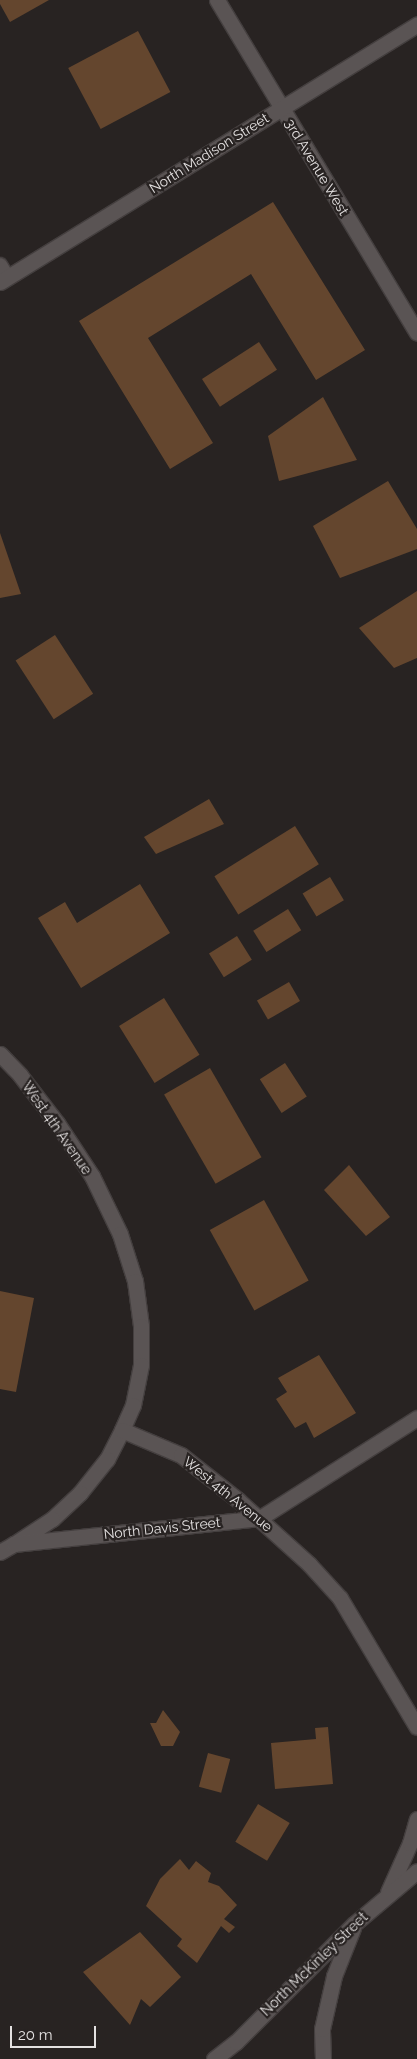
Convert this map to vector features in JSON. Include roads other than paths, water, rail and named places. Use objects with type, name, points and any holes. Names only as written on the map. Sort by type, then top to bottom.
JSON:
[{"type":"street","name":"3rd Avenue West","points":[[217,0],[417,333]]},
{"type":"street","name":"North Madison Street","points":[[2,275],[282,108],[417,24]]},
{"type":"street","name":"West 4th Avenue","points":[[0,1054],[20,1075],[57,1123],[92,1176],[120,1234],[135,1281],[141,1326],[141,1365],[132,1405],[122,1430],[181,1455],[260,1518],[308,1564],[340,1598],[417,1728]]},
{"type":"street","name":"North Davis Street","points":[[0,1552],[14,1544],[260,1518],[417,1418]]},
{"type":"street","points":[[14,1544],[52,1520],[80,1493],[107,1459],[122,1430]]},
{"type":"street","points":[[386,1896],[410,1843],[417,1820]]},
{"type":"street","name":"North McKinley Street","points":[[214,2059],[236,2042],[354,1924],[417,1872]]},
{"type":"street","points":[[323,2059],[322,2029],[334,1976],[354,1924]]}]
